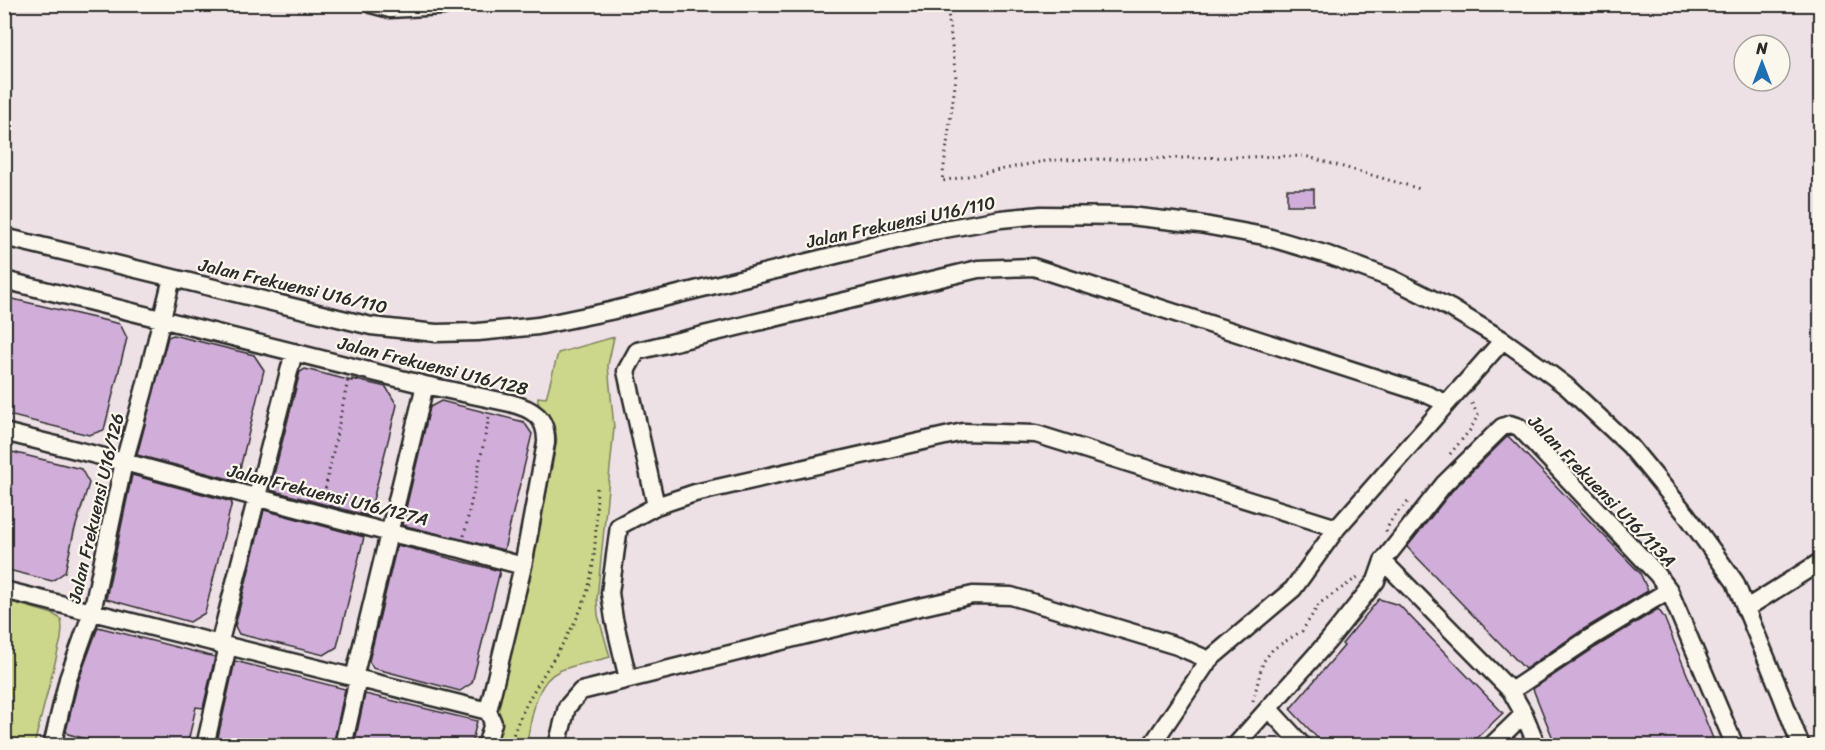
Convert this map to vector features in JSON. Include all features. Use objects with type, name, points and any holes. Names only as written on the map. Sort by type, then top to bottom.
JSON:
[{"type":"street","points":[[371,4],[390,9],[447,4]]},
{"type":"street","name":"Jalan Frekuensi U16/110","points":[[4,237],[371,326],[436,333],[478,332],[537,326],[610,311],[933,231],[1001,219],[1041,215],[1130,216],[1199,224],[1264,236],[1328,255],[1390,278],[1452,309],[1503,340],[1566,386],[1630,446],[1686,514],[1735,582],[1801,746]]},
{"type":"street","points":[[656,506],[626,371],[637,351],[978,269],[1033,267],[1426,394],[1446,403]]},
{"type":"street","name":"Jalan Frekuensi U16/126","points":[[55,745],[68,678],[92,612],[124,462],[172,278]]},
{"type":"street","name":"Jalan Frekuensi U16/128","points":[[4,280],[425,385],[521,406],[532,411],[544,424],[547,434],[546,443],[523,566],[488,711],[493,723],[486,746]]},
{"type":"street","points":[[1151,746],[1209,660],[1293,589],[1336,528],[1503,340]]},
{"type":"street","points":[[205,746],[223,645],[256,497],[294,351]]},
{"type":"street","points":[[343,746],[356,679],[425,385]]},
{"type":"street","name":"Jalan Frekuensi U16/113A","points":[[1235,746],[1329,640],[1376,581],[1383,561],[1444,484],[1502,427],[1510,424],[1519,427],[1657,574],[1669,590],[1735,746]]},
{"type":"street","name":"Jalan Frekuensi U16/127A","points":[[4,432],[523,566]]},
{"type":"street","points":[[628,679],[610,593],[619,526],[656,506],[695,494],[963,432],[1036,434],[1336,528]]},
{"type":"street","points":[[1383,561],[1511,691],[1524,714],[1537,746]]},
{"type":"street","points":[[1745,609],[1821,562]]},
{"type":"street","points":[[4,590],[488,711]]},
{"type":"street","points":[[1511,691],[1590,638],[1669,590]]},
{"type":"street","points":[[557,746],[567,708],[581,691],[899,611],[973,595],[1011,596],[1177,646],[1209,660]]},
{"type":"street","points":[[1269,709],[1303,746]]},
{"type":"street","points":[[1491,746],[1524,714]]},
{"type":"path","points":[[947,4],[956,78],[942,181],[1051,160],[1305,156],[1420,189]]},
{"type":"path","points":[[320,513],[351,366]]},
{"type":"path","points":[[461,549],[493,400]]},
{"type":"path","points":[[510,746],[526,707],[585,598],[591,570],[597,485]]},
{"type":"path","points":[[1252,702],[1263,662],[1273,649],[1288,641]]},
{"type":"green space","points":[[614,337],[608,365],[614,428],[597,599],[598,615],[610,657],[571,667],[551,676],[544,684],[535,703],[526,745],[485,746],[549,483],[556,445],[555,428],[540,407],[538,397],[546,398],[558,353]]},
{"type":"green space","points":[[5,600],[53,614],[61,619],[61,639],[34,745],[5,745]]},
{"type":"building","points":[[1287,189],[1314,189],[1314,205],[1287,205]]},
{"type":"building","points":[[4,297],[120,324],[127,338],[104,430],[89,435],[4,414]]},
{"type":"building","points":[[173,335],[254,355],[264,370],[237,481],[137,455],[168,337]]},
{"type":"building","points":[[305,369],[386,387],[397,405],[369,516],[270,490],[300,372]]},
{"type":"building","points":[[441,401],[524,422],[532,434],[504,550],[402,525],[430,407]]},
{"type":"building","points":[[1508,436],[1640,573],[1648,591],[1584,629],[1525,669],[1407,547],[1452,491]]},
{"type":"building","points":[[4,450],[81,469],[89,483],[65,572],[52,581],[4,569]]},
{"type":"building","points":[[132,475],[232,502],[205,613],[190,622],[106,599]]},
{"type":"building","points":[[264,510],[364,537],[337,647],[324,655],[239,634],[235,626]]},
{"type":"building","points":[[397,545],[500,571],[472,683],[460,691],[373,668],[369,661]]},
{"type":"building","points":[[1379,599],[1399,605],[1503,713],[1468,746],[1325,746],[1290,709],[1344,646],[1342,644]]},
{"type":"building","points":[[1658,609],[1664,617],[1716,746],[1556,746],[1533,689]]},
{"type":"building","points":[[98,627],[215,657],[203,708],[196,707],[187,746],[113,746],[68,734],[66,731],[78,682]]},
{"type":"building","points":[[235,661],[345,689],[333,746],[216,746]]},
{"type":"building","points":[[365,694],[477,721],[471,746],[354,746]]}]
